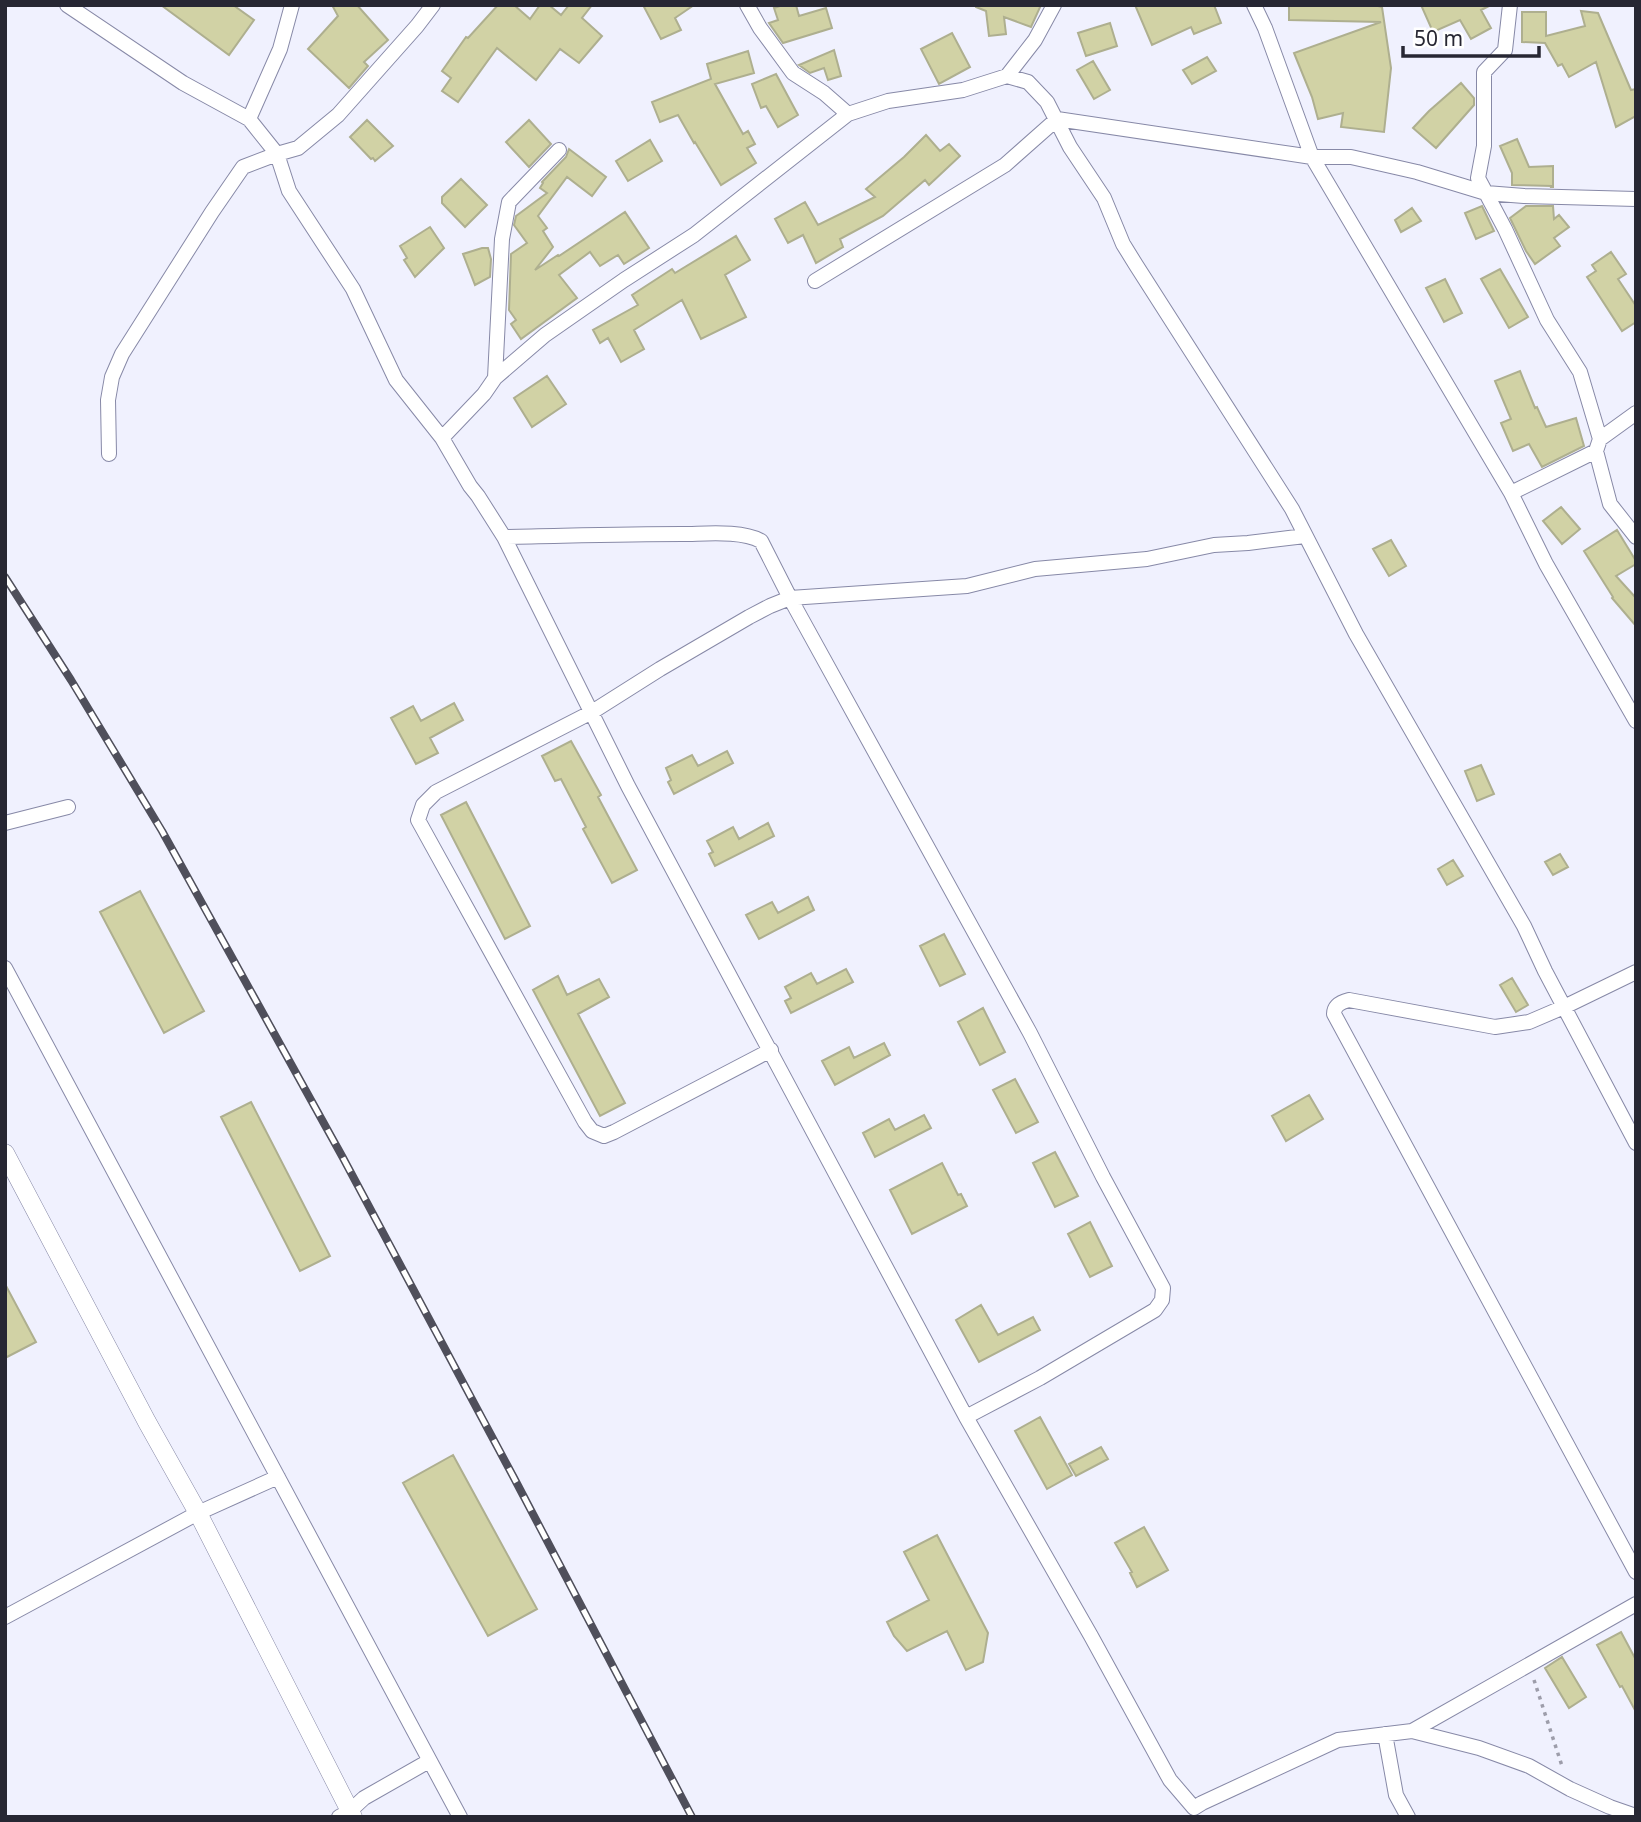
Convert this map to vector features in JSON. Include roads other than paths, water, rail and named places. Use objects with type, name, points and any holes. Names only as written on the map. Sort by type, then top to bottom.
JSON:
[{"type":"street","points":[[67,5],[183,83],[249,119],[277,154],[289,191],[353,289],[396,380],[442,438],[504,537],[628,786],[966,1417],[1170,1780],[1196,1813],[1202,1802],[1338,1740],[1412,1731],[1479,1748],[1529,1766],[1570,1789],[1636,1816]]},
{"type":"street","points":[[249,119],[280,49],[292,5]]},
{"type":"street","points":[[108,454],[108,400],[112,377],[122,354],[243,167],[298,148],[338,115],[433,5]]},
{"type":"street","points":[[747,5],[760,28],[793,73],[824,93],[848,114]]},
{"type":"street","points":[[1007,76],[1034,40],[1054,5]]},
{"type":"street","points":[[1254,5],[1312,157],[1511,492],[1546,564],[1636,721]]},
{"type":"street","points":[[1510,5],[1505,50],[1484,72],[1484,146],[1478,178],[1506,229],[1547,320],[1580,372],[1610,503],[1636,537]]},
{"type":"street","points":[[442,438],[484,394],[495,378],[545,335],[694,235],[848,114],[888,101],[963,90],[1007,76],[1028,82],[1047,102],[1070,147],[1104,198],[1136,265],[1292,509],[1362,646],[1502,886],[1636,1143]]},
{"type":"street","points":[[815,281],[1005,165],[1057,119],[1312,157],[1350,157],[1416,172],[1486,193],[1636,199]]},
{"type":"street","points":[[495,378],[502,239],[509,202],[559,150]]},
{"type":"street","points":[[1511,492],[1598,445],[1636,413]]},
{"type":"street","points":[[504,537],[722,534],[752,536],[761,541],[1030,1033],[1163,1288],[1162,1300],[1155,1310],[1040,1378],[966,1417]]},
{"type":"street","points":[[771,1050],[614,1132],[604,1136],[592,1131],[418,820],[423,805],[436,792],[592,712],[748,617],[790,598],[967,586],[1035,569],[1147,559],[1214,545],[1305,536]]},
{"type":"street","points":[[5,823],[68,807]]},
{"type":"street","points":[[5,968],[429,1761],[455,1815]]},
{"type":"street","points":[[1636,972],[1529,1022],[1495,1027],[1349,1000],[1336,1006],[1334,1014],[1636,1572]]},
{"type":"street","points":[[5,1153],[198,1513],[347,1815],[364,1798],[429,1761]]},
{"type":"street","points":[[5,1616],[198,1513],[278,1477]]},
{"type":"street","points":[[1412,1731],[1636,1604]]},
{"type":"street","points":[[1385,1734],[1396,1795],[1408,1817]]},
{"type":"railway","points":[[5,577],[162,831],[342,1156],[692,1817]]}]
